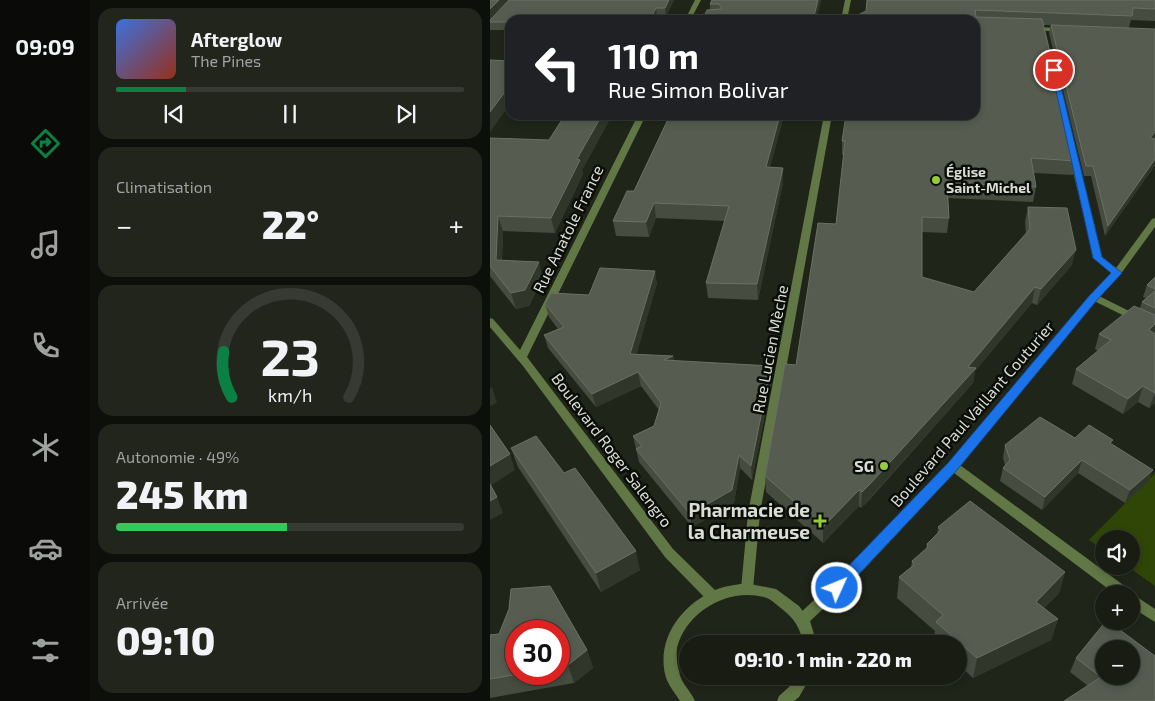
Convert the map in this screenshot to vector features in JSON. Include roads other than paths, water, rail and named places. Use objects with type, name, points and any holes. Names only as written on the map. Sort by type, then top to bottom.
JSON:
[{"type":"street","points":[[691,15],[698,0]]},
{"type":"street","points":[[845,15],[848,0]]},
{"type":"street","points":[[1024,28],[1045,32],[1072,30]]},
{"type":"street","name":"Rue Anatole France","points":[[522,357],[640,120]]},
{"type":"street","name":"Rue Lucien Mèche","points":[[747,589],[754,514],[827,120]]},
{"type":"street","points":[[1071,146],[1098,258],[1117,273]]},
{"type":"street","name":"Boulevard Paul Vaillant Couturier","points":[[803,620],[848,577],[953,466],[1094,297],[1117,273],[1155,221]]},
{"type":"street","points":[[1094,297],[1155,328]]},
{"type":"street","name":"Boulevard Roger Salengro","points":[[490,321],[522,357],[669,553],[712,596]]},
{"type":"street","points":[[953,466],[1112,585]]},
{"type":"street","points":[[688,701],[680,693],[671,675],[670,644],[679,625],[688,614],[712,596],[729,591],[747,589],[769,593],[789,604],[803,620],[810,635]]},
{"type":"street","points":[[1140,605],[1155,616]]},
{"type":"street","points":[[784,701],[798,685]]},
{"type":"place","name":"Église Saint-Michel","points":[[936,180]]},
{"type":"place","name":"SG","points":[[884,466]]},
{"type":"place","name":"Pharmacie de la Charmeuse","points":[[820,521]]}]
